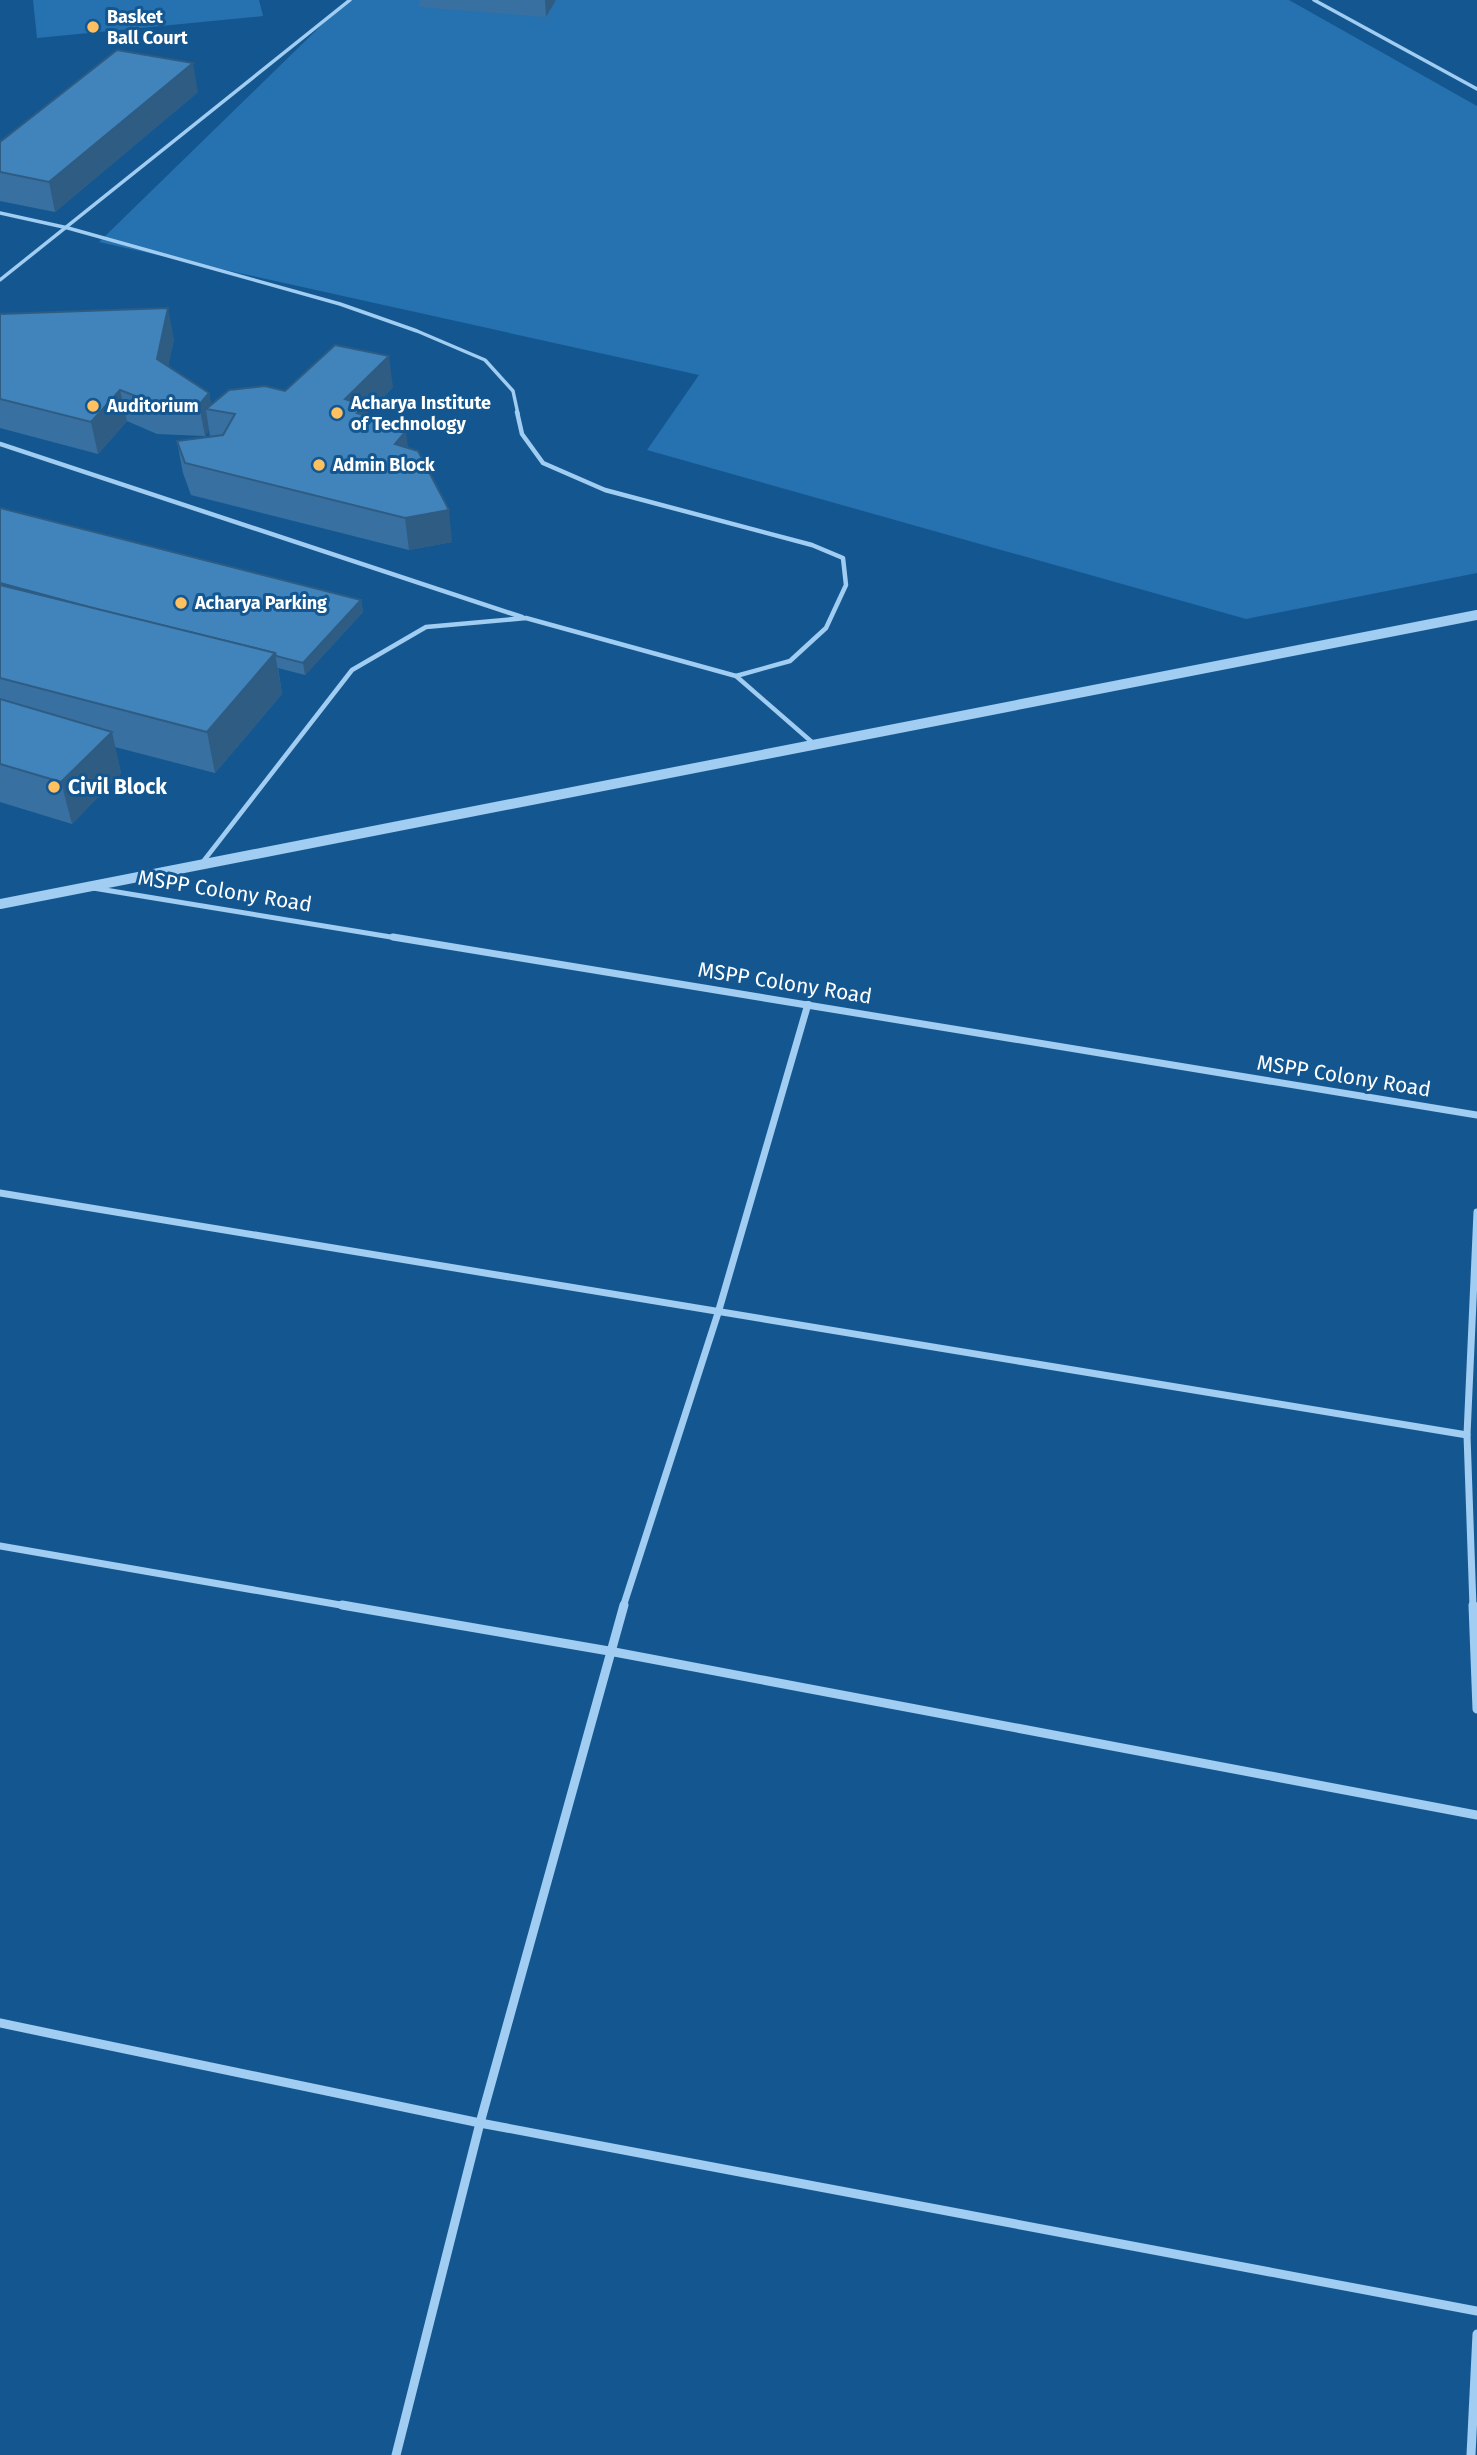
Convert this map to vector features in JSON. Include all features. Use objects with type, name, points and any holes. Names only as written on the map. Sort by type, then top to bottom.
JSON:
[{"type":"street","points":[[0,904],[1477,615]]},
{"type":"street","name":"MSPP Colony Road","points":[[87,887],[1477,1115]]},
{"type":"street","points":[[396,2455],[480,2123],[609,1651],[718,1313],[808,1004]]},
{"type":"street","points":[[0,1193],[1467,1435]]},
{"type":"street","points":[[1477,1212],[1467,1435],[1477,1709]]},
{"type":"street","points":[[0,1546],[609,1651],[1477,1815]]},
{"type":"street","points":[[0,2023],[480,2123],[1477,2311]]},
{"type":"street","points":[[1471,2455],[1477,2334]]},
{"type":"lane","points":[[0,280],[350,0]]},
{"type":"lane","points":[[1314,0],[1477,89]]},
{"type":"lane","points":[[0,213],[68,228],[340,304],[417,331],[485,359],[513,391],[522,434],[543,463],[605,490],[813,545],[843,558],[846,586],[827,628],[790,661],[736,676]]},
{"type":"lane","points":[[0,444],[526,618],[736,676],[813,743]]},
{"type":"lane","points":[[202,863],[352,670],[426,627],[526,618]]},
{"type":"shaded area","name":"Basket Ball Court","points":[[33,0],[259,0],[263,16],[37,38]]},
{"type":"shaded area","points":[[351,0],[1289,0],[1477,106],[1477,573],[1246,619],[647,450],[699,375],[99,242],[334,13]]},
{"type":"building","points":[[117,50],[193,63],[49,182],[0,172],[0,142]]},
{"type":"building","name":"Auditorium","points":[[168,308],[157,359],[209,393],[199,405],[151,402],[120,390],[91,422],[0,399],[0,314]]},
{"type":"building","name":"Admin Block","points":[[335,345],[389,356],[345,399],[367,406],[357,413],[406,431],[395,444],[418,451],[449,510],[405,518],[185,463],[177,441],[223,435],[235,414],[206,409],[229,390],[265,386],[285,391]]},
{"type":"building","name":"Acharya Parking","points":[[0,508],[361,600],[303,663],[276,656],[275,653],[0,583]]},
{"type":"building","points":[[0,585],[275,653],[207,732],[0,678]]},
{"type":"building","points":[[0,699],[112,732],[61,782],[0,764]]},
{"type":"place","name":"Basket Ball Court","points":[[93,27]]},
{"type":"place","name":"Auditorium","points":[[93,406]]},
{"type":"place","name":"Acharya Institute of Technology","points":[[337,413]]},
{"type":"place","name":"Admin Block","points":[[319,465]]},
{"type":"place","name":"Acharya Parking","points":[[181,603]]},
{"type":"place","name":"Civil Block","points":[[54,787]]}]
